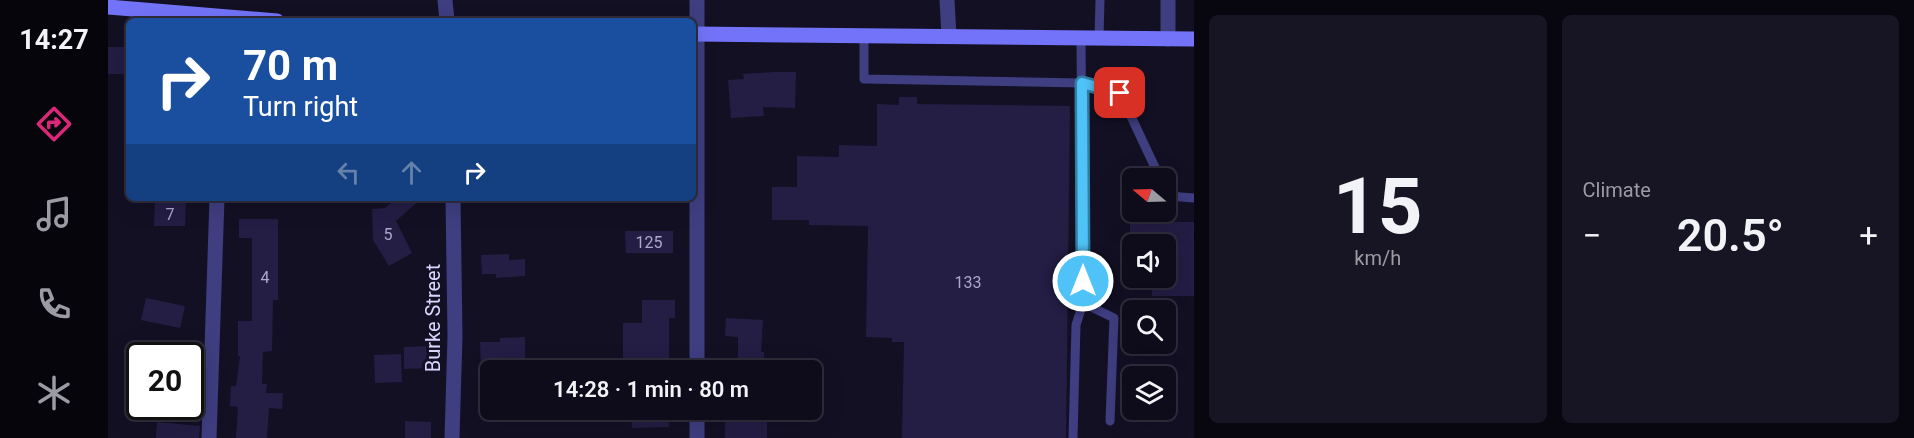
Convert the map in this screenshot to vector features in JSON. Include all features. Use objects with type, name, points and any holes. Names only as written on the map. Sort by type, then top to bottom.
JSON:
[{"type":"main road","points":[[108,7],[210,18]]},
{"type":"main road","points":[[696,34],[1194,39]]},
{"type":"street","points":[[445,0],[447,18]]},
{"type":"street","points":[[696,18],[697,0]]},
{"type":"street","points":[[947,0],[949,36]]},
{"type":"street","points":[[1168,0],[1168,39]]},
{"type":"street","points":[[208,438],[217,201]]},
{"type":"street","name":"Burke Street","points":[[452,438],[455,336],[453,201]]},
{"type":"street","points":[[696,201],[697,360]]},
{"type":"street","points":[[697,420],[698,438]]},
{"type":"lane","points":[[1099,38],[1100,0]]},
{"type":"lane","points":[[864,35],[864,79],[1082,83],[1120,93],[1155,168]]},
{"type":"lane","points":[[1073,438],[1076,325],[1083,303],[1082,38]]},
{"type":"lane","points":[[1176,197],[1194,198]]},
{"type":"lane","points":[[1083,303],[1114,318],[1110,421]]},
{"type":"building","points":[[108,47],[126,47],[126,74],[108,74]]},
{"type":"building","points":[[796,72],[795,108],[763,107],[764,116],[731,118],[728,80],[744,79],[743,74]]},
{"type":"building","points":[[899,97],[917,97],[917,104],[1070,106],[1066,438],[902,438],[904,342],[892,342],[892,338],[866,337],[868,226],[809,225],[809,220],[772,220],[772,187],[797,187],[797,156],[839,157],[839,145],[877,146],[877,104],[899,105]]},
{"type":"building","points":[[155,201],[186,202],[185,226],[154,226]]},
{"type":"building","points":[[393,201],[419,201],[396,221],[412,253],[389,266],[373,240],[372,209],[385,208]]},
{"type":"building","points":[[239,219],[278,219],[278,300],[273,300],[272,351],[263,352],[262,384],[267,384],[266,393],[283,393],[282,409],[269,408],[267,438],[236,438],[238,407],[230,406],[231,386],[236,386],[240,356],[238,356],[238,321],[252,321],[252,238],[239,238]]},
{"type":"building","points":[[1130,222],[1194,222],[1194,296],[1152,296],[1152,288],[1176,288],[1176,234],[1130,234]]},
{"type":"building","points":[[625,231],[673,231],[673,253],[626,253]]},
{"type":"building","points":[[509,254],[509,260],[525,259],[525,276],[496,278],[496,274],[482,274],[481,255]]},
{"type":"building","points":[[146,298],[185,306],[180,328],[141,320]]},
{"type":"building","points":[[642,300],[675,300],[675,318],[669,318],[669,360],[623,360],[623,323],[642,323]]},
{"type":"building","points":[[726,318],[763,320],[761,352],[764,352],[764,360],[738,360],[738,337],[725,336]]},
{"type":"building","points":[[525,337],[525,360],[481,360],[480,342],[500,342],[500,338]]},
{"type":"building","points":[[432,346],[433,368],[404,369],[404,347]]},
{"type":"building","points":[[401,354],[402,382],[375,383],[374,355]]},
{"type":"building","points":[[632,420],[669,420],[669,427],[632,428]]},
{"type":"building","points":[[725,420],[767,420],[767,438],[725,438]]},
{"type":"building","points":[[405,421],[431,422],[431,438],[405,438]]},
{"type":"building","points":[[157,422],[200,426],[199,438],[156,438]]},
{"type":"route","points":[[1083,281],[1082,83],[1120,93]]}]
